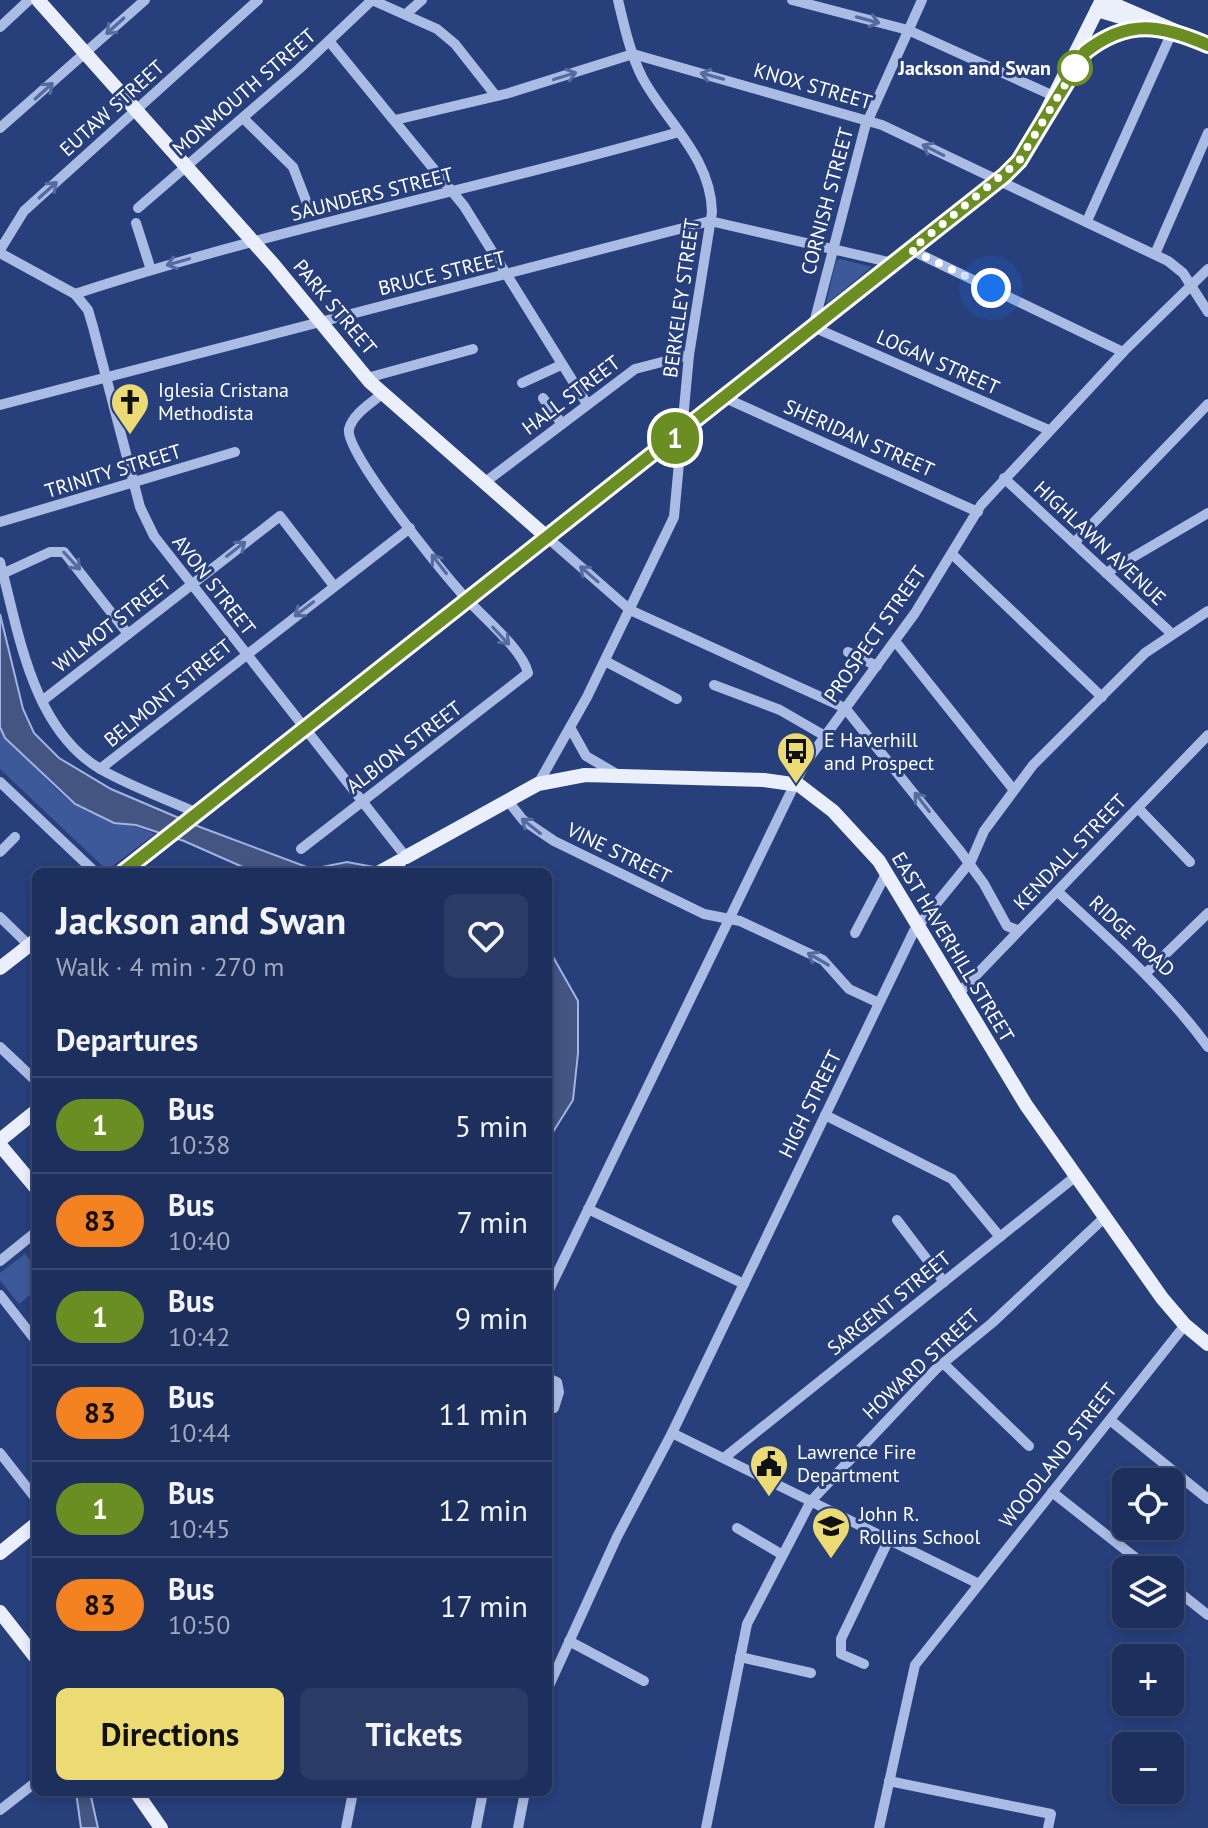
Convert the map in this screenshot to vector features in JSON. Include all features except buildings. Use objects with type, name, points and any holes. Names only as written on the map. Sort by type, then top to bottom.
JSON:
[{"type":"main road","name":"PARK STREET","points":[[38,0],[138,109],[382,394],[549,539]]},
{"type":"main road","points":[[1056,97],[1101,3],[1208,45]]},
{"type":"main road","points":[[128,868],[549,539],[997,180],[1019,161],[1085,52],[1109,35],[1137,28],[1173,30]]},
{"type":"main road","name":"EAST HAVERHILL STREET","points":[[400,863],[538,784],[572,776],[621,775],[793,784],[809,790],[833,811],[887,872],[957,995],[1026,1105],[1104,1218],[1185,1325],[1208,1344]]},
{"type":"main road","points":[[0,968],[32,947]]},
{"type":"main road","points":[[32,1114],[0,1142],[32,1183]]},
{"type":"main road","points":[[0,1553],[32,1527]]},
{"type":"main road","points":[[0,1612],[32,1653]]},
{"type":"main road","points":[[139,1796],[161,1828]]},
{"type":"street","points":[[0,27],[29,0]]},
{"type":"street","points":[[0,128],[145,0]]},
{"type":"street","name":"EUTAW STREET","points":[[0,251],[24,211],[258,0]]},
{"type":"street","points":[[372,0],[437,29],[455,44],[496,96]]},
{"type":"street","name":"MONMOUTH STREET","points":[[138,208],[243,118],[372,0]]},
{"type":"street","points":[[406,14],[422,0]]},
{"type":"street","name":"BERKELEY STREET","points":[[538,784],[571,729],[674,517],[689,355],[710,221],[712,201],[707,181],[645,82],[633,54],[618,0]]},
{"type":"street","points":[[792,0],[908,30],[1056,97]]},
{"type":"street","name":"CORNISH STREET","points":[[813,327],[868,120],[922,0]]},
{"type":"street","points":[[1087,221],[1173,30]]},
{"type":"street","points":[[329,41],[453,192],[587,404]]},
{"type":"street","points":[[395,120],[496,96],[633,54]]},
{"type":"street","name":"KNOX STREET","points":[[633,54],[868,120],[1155,254],[1183,273],[1208,312]]},
{"type":"street","points":[[243,118],[293,167],[310,211]]},
{"type":"street","name":"SAUNDERS STREET","points":[[75,294],[254,242],[679,132]]},
{"type":"street","points":[[1155,254],[1208,133]]},
{"type":"street","name":"BRUCE STREET","points":[[0,405],[710,221],[893,263]]},
{"type":"street","points":[[136,223],[151,270]]},
{"type":"street","points":[[911,250],[1123,352]]},
{"type":"street","points":[[0,251],[75,294]]},
{"type":"street","name":"PROSPECT STREET","points":[[552,1284],[793,784],[895,641],[978,512],[1004,478],[1123,352],[1208,269]]},
{"type":"street","name":"AVON STREET","points":[[75,294],[88,310],[134,484],[154,536],[362,802],[400,863]]},
{"type":"street","name":"LOGAN STREET","points":[[813,327],[1049,430]]},
{"type":"street","points":[[367,378],[473,349]]},
{"type":"street","name":"HALL STREET","points":[[484,483],[635,369],[689,355]]},
{"type":"street","points":[[522,383],[561,365]]},
{"type":"street","points":[[382,394],[357,415],[349,429],[351,445],[364,469],[468,601]]},
{"type":"street","points":[[543,398],[562,424]]},
{"type":"street","name":"SHERIDAN STREET","points":[[725,398],[978,512]]},
{"type":"street","points":[[1074,543],[1208,404]]},
{"type":"street","name":"TRINITY STREET","points":[[0,522],[235,452]]},
{"type":"street","name":"HIGHLAWN AVENUE","points":[[1004,478],[1172,634]]},
{"type":"street","points":[[1106,573],[1208,513]]},
{"type":"street","name":"WILMOT STREET","points":[[42,701],[280,516],[334,586]]},
{"type":"street","name":"BELMONT STREET","points":[[100,769],[410,528]]},
{"type":"street","name":"PARK STREET","points":[[549,539],[630,610],[845,708]]},
{"type":"street","points":[[128,634],[64,552],[50,552],[1,569],[42,701],[67,741],[100,769],[194,815]]},
{"type":"street","points":[[952,554],[1102,697]]},
{"type":"street","name":"ALBION STREET","points":[[301,849],[521,682],[528,673],[522,657],[468,601]]},
{"type":"street","name":"HIGH STREET","points":[[552,1679],[617,1537],[672,1433],[919,926],[969,864],[984,831],[1013,789],[1145,653],[1208,611]]},
{"type":"street","points":[[895,641],[1013,789]]},
{"type":"street","points":[[848,652],[877,666]]},
{"type":"street","points":[[605,661],[677,699]]},
{"type":"street","points":[[714,685],[780,710],[825,736]]},
{"type":"street","points":[[845,708],[969,864],[1007,926],[1017,930]]},
{"type":"street","points":[[571,729],[594,764],[621,775]]},
{"type":"street","name":"KENDALL STREET","points":[[957,995],[1208,735]]},
{"type":"street","points":[[0,782],[91,868]]},
{"type":"street","name":"VINE STREET","points":[[508,801],[523,820],[554,841],[704,914],[740,921],[823,960],[849,989],[879,1003]]},
{"type":"street","points":[[1138,808],[1190,862]]},
{"type":"street","points":[[0,852],[15,837]]},
{"type":"street","points":[[855,933],[887,872]]},
{"type":"street","name":"RIDGE ROAD","points":[[1058,892],[1177,1005],[1208,1047]]},
{"type":"street","points":[[1146,973],[1208,913]]},
{"type":"street","points":[[0,917],[32,944]]},
{"type":"street","points":[[0,1047],[32,1077]]},
{"type":"street","points":[[825,1115],[952,1179],[1000,1237]]},
{"type":"street","name":"SARGENT STREET","points":[[724,1458],[1076,1176]]},
{"type":"street","points":[[588,1209],[744,1284]]},
{"type":"street","name":"HOWARD STREET","points":[[706,1828],[751,1613],[811,1501],[943,1363],[992,1323],[1104,1218]]},
{"type":"street","points":[[897,1220],[944,1282]]},
{"type":"street","points":[[0,1261],[32,1235]]},
{"type":"street","points":[[0,1295],[32,1336]]},
{"type":"street","name":"WOODLAND STREET","points":[[879,1828],[912,1672],[1185,1325]]},
{"type":"street","points":[[943,1363],[1029,1446]]},
{"type":"street","points":[[552,1380],[557,1382],[559,1392],[554,1408]]},
{"type":"street","points":[[1110,1420],[1208,1499]]},
{"type":"street","points":[[672,1433],[979,1584]]},
{"type":"street","points":[[0,1453],[32,1494]]},
{"type":"street","points":[[1052,1492],[1133,1556]]},
{"type":"street","points":[[737,1528],[781,1554]]},
{"type":"street","points":[[864,1664],[841,1654],[839,1649],[852,1612],[889,1539]]},
{"type":"street","points":[[1184,1596],[1208,1615]]},
{"type":"street","points":[[569,1641],[644,1681]]},
{"type":"street","points":[[740,1657],[811,1673]]},
{"type":"street","points":[[889,1781],[1051,1814],[1048,1828]]},
{"type":"street","points":[[0,1810],[32,1785]]},
{"type":"street","points":[[346,1828],[352,1796]]},
{"type":"street","points":[[476,1828],[482,1796]]},
{"type":"street","points":[[518,1828],[524,1796]]},
{"type":"shaded area","points":[[840,259],[872,267],[826,304],[836,261]]},
{"type":"shaded area","points":[[0,614],[23,709],[34,733],[59,758],[111,789],[309,868],[245,868],[184,841],[136,825],[114,823],[75,804],[5,738],[0,727]]},
{"type":"shaded area","points":[[0,727],[5,738],[70,801],[98,815],[155,834],[110,868],[105,868],[0,769]]},
{"type":"shaded area","points":[[347,862],[379,868],[317,868]]},
{"type":"shaded area","points":[[552,955],[578,1001],[578,1053],[573,1100],[552,1134]]},
{"type":"shaded area","points":[[25,1254],[32,1262],[32,1293],[19,1304],[0,1280],[0,1273]]},
{"type":"shaded area","points":[[77,1796],[91,1796],[98,1828],[81,1828]]},
{"type":"bus line","name":"1","points":[[128,868],[549,539],[1004,176],[1019,161],[1085,52],[1095,44],[1109,35],[1137,28],[1173,30],[1208,45]]},
{"type":"place","name":"Jackson and Swan","points":[[1075,68]]},
{"type":"place","name":"Iglesia Cristana Methodista","points":[[130,436]]},
{"type":"place","name":"E Haverhill and Prospect","points":[[796,785]]},
{"type":"place","name":"Lawrence Fire Department","points":[[769,1498]]},
{"type":"place","name":"John R. Rollins School","points":[[831,1560]]},
{"type":"route","points":[[991,288],[911,250],[1019,161],[1077,65],[1075,68]]}]
